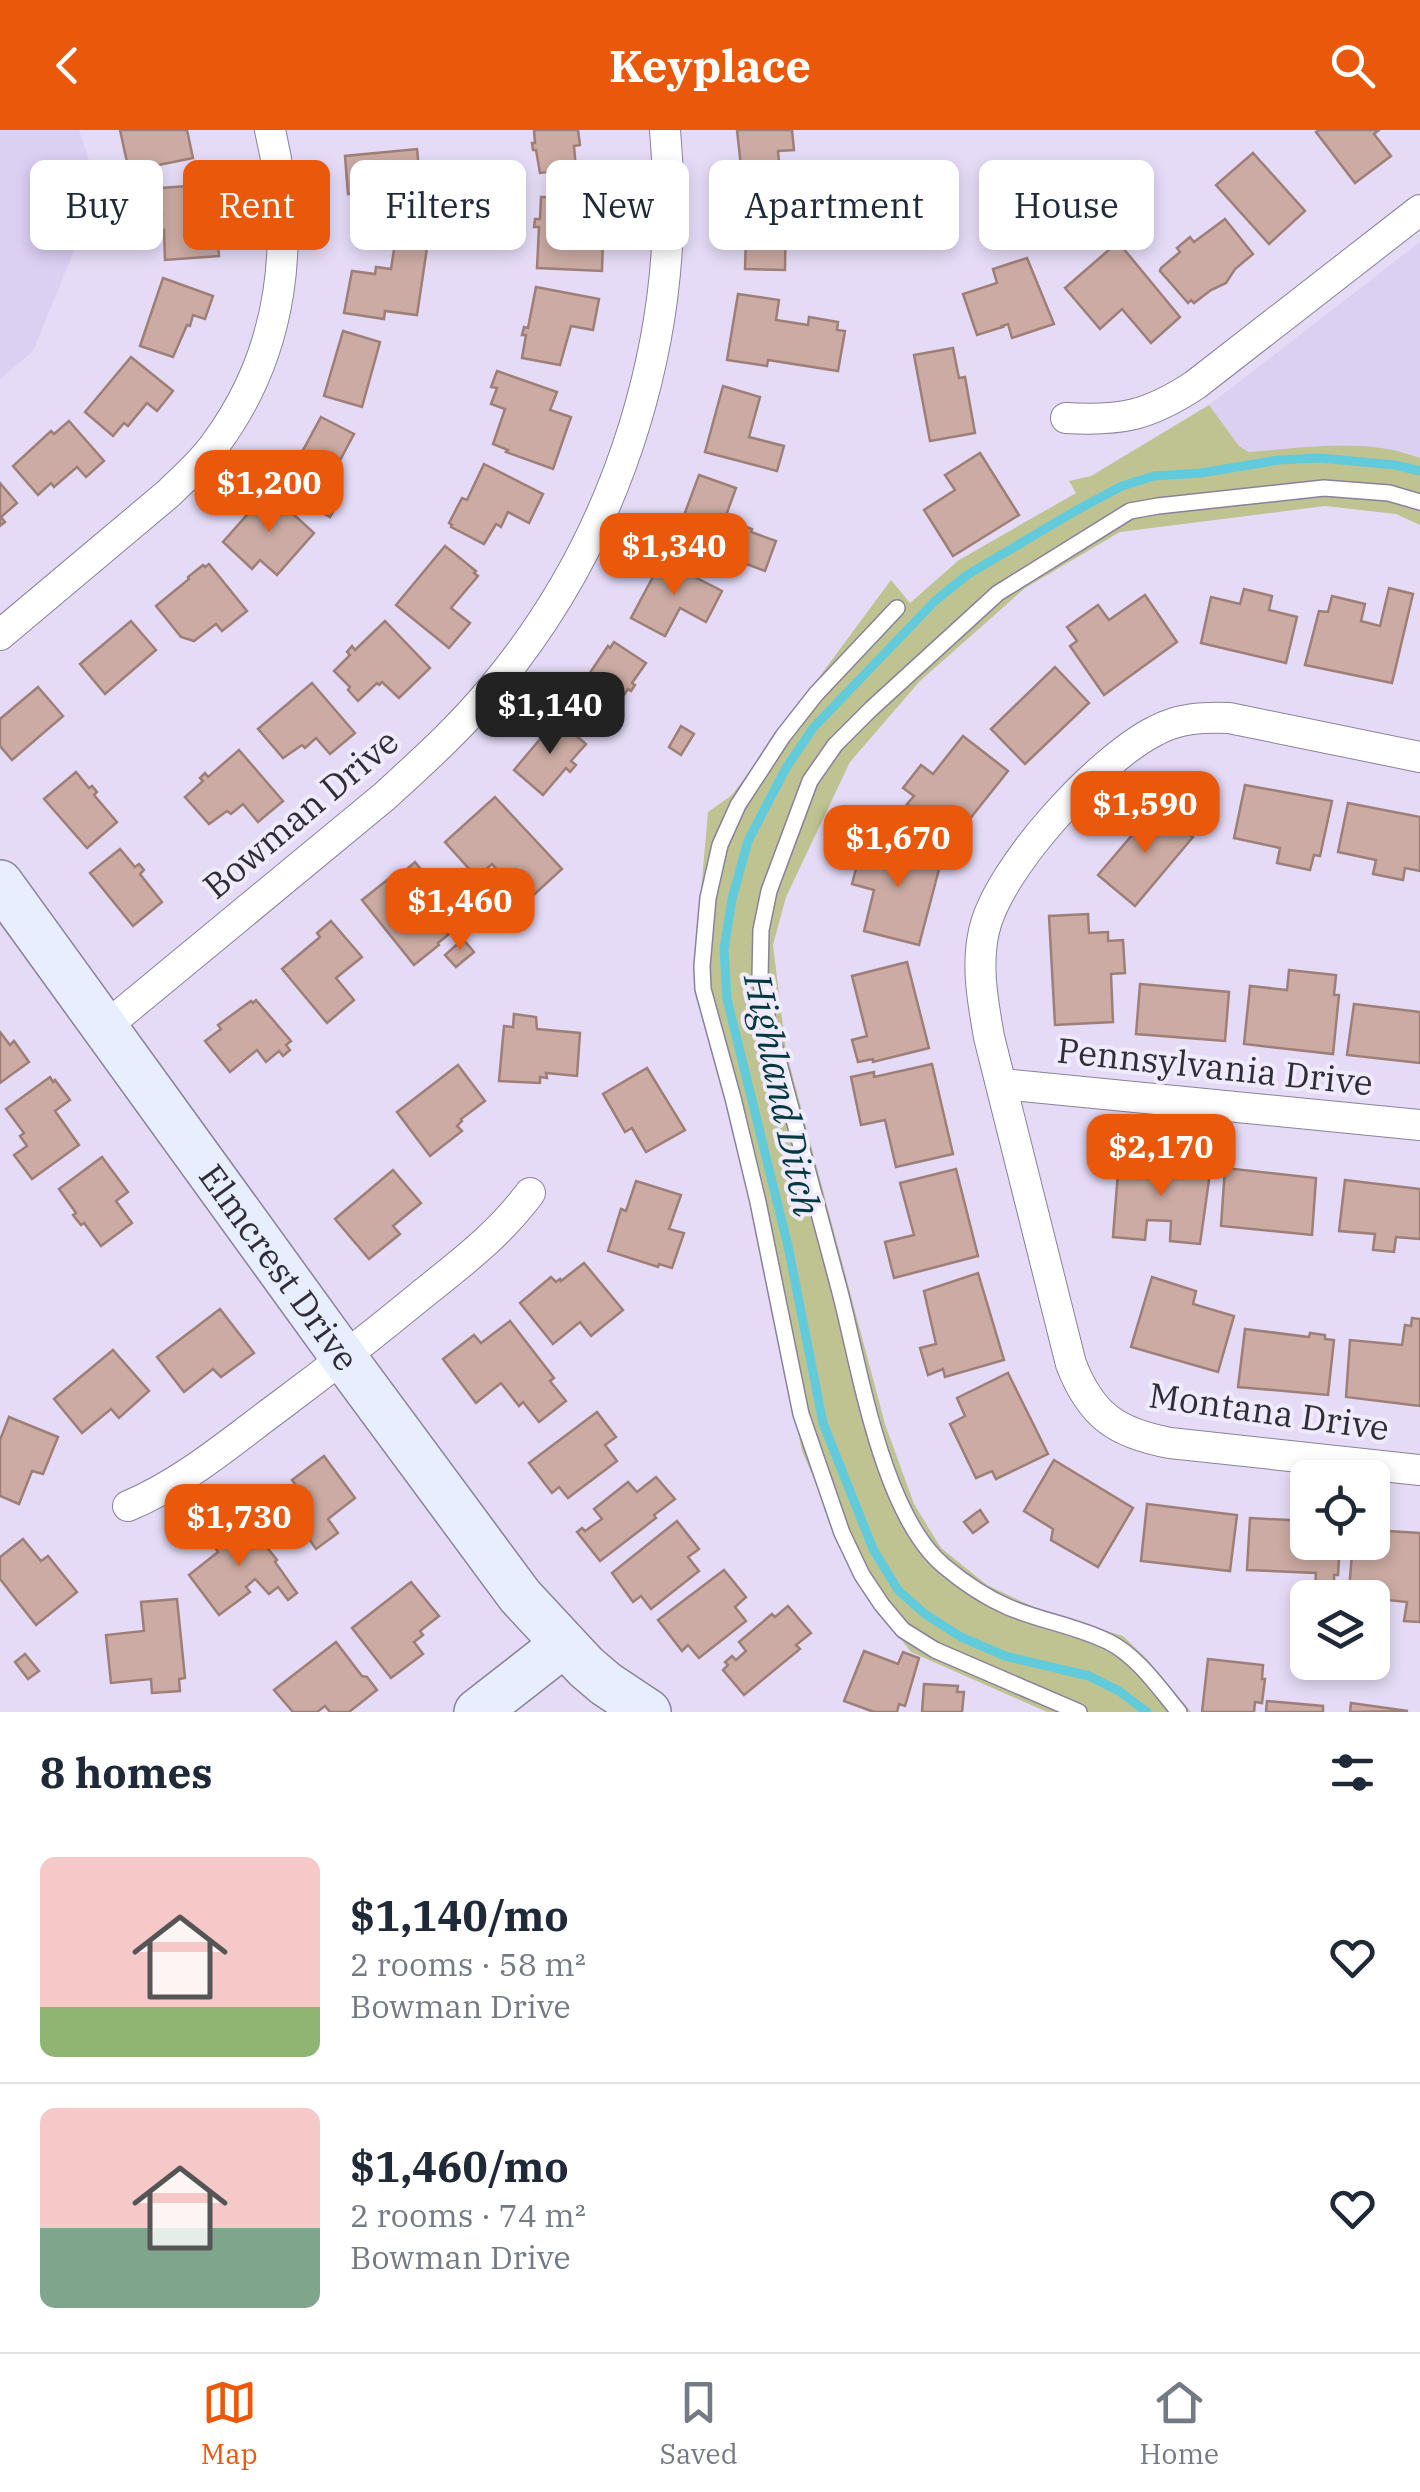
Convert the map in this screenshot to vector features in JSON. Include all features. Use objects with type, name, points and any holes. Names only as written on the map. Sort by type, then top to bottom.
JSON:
[{"type":"street","points":[[0,635],[169,494],[214,446],[252,385],[282,274],[282,198],[270,130]]},
{"type":"street","name":"Bowman Drive","points":[[104,1028],[426,759],[494,687],[557,597],[582,556],[604,506],[644,399],[665,272],[669,208],[665,130]]},
{"type":"street","points":[[1066,418],[1120,418],[1168,403],[1420,210]]},
{"type":"street","name":"Montana Drive","points":[[1420,757],[1229,718],[1181,721],[1155,730],[1086,784],[1026,851],[994,902],[984,930],[980,959],[989,1037],[1072,1364],[1080,1387],[1094,1407],[1140,1438],[1170,1444],[1420,1470]]},
{"type":"street","name":"Elmcrest Drive","points":[[0,884],[520,1596],[606,1684],[648,1712]]},
{"type":"street","name":"Pennsylvania Drive","points":[[1002,1084],[1420,1125]]},
{"type":"street","points":[[128,1506],[157,1494],[186,1475],[344,1358],[485,1244],[530,1193]]},
{"type":"street","points":[[478,1712],[564,1644]]},
{"type":"lane","points":[[1179,1712],[1128,1655],[1110,1643],[1009,1608],[941,1564],[920,1539],[900,1504],[871,1424],[769,1026],[760,978],[761,930],[770,891],[810,782],[835,746],[998,593],[1130,511],[1324,488],[1389,493],[1420,502]]},
{"type":"lane","points":[[897,608],[816,694],[738,805],[720,845],[708,898],[703,989],[734,1098],[801,1414],[842,1533],[862,1576],[904,1630],[935,1650],[1078,1712]]},
{"type":"shaded area","points":[[0,130],[79,130],[89,160],[30,160],[30,250],[74,250],[33,351],[0,379]]},
{"type":"shaded area","points":[[1420,242],[1420,458],[1406,452],[1343,445],[1249,452],[1239,446],[1209,405]]},
{"type":"green space","points":[[1209,405],[1239,446],[1249,452],[1357,446],[1420,458],[1420,525],[1396,514],[1325,506],[1120,532],[1025,588],[920,681],[850,762],[786,897],[773,945],[786,1051],[885,1424],[914,1504],[941,1548],[987,1585],[1046,1613],[1123,1636],[1191,1712],[1047,1712],[911,1652],[860,1587],[802,1451],[729,1098],[696,988],[708,812],[732,795],[891,580],[910,603],[959,560],[1076,493],[1069,481],[1091,476]]},
{"type":"building","points":[[120,130],[187,130],[193,158],[163,164],[163,160],[127,160]]},
{"type":"building","points":[[534,130],[578,130],[580,145],[574,146],[575,160],[546,160],[546,172],[540,173],[533,150]]},
{"type":"building","points":[[737,130],[792,130],[794,150],[778,151],[779,160],[740,160]]},
{"type":"building","points":[[1379,130],[1374,134],[1391,156],[1355,183],[1316,132]]},
{"type":"building","points":[[417,149],[418,160],[350,160],[348,194],[345,156]]},
{"type":"building","points":[[1253,153],[1305,211],[1269,244],[1216,185]]},
{"type":"building","points":[[183,186],[183,250],[218,250],[219,256],[165,260],[163,188]]},
{"type":"building","points":[[541,197],[546,197],[546,250],[603,250],[602,271],[537,268],[539,227],[534,227],[535,219],[540,219]]},
{"type":"building","points":[[1225,219],[1253,254],[1226,283],[1188,303],[1161,268],[1190,237],[1194,242]]},
{"type":"building","points":[[394,250],[427,250],[417,315],[385,311],[384,319],[344,313],[352,271],[375,274],[376,267],[391,269]]},
{"type":"building","points":[[746,250],[785,250],[785,270],[745,269]]},
{"type":"building","points":[[1109,250],[1125,250],[1180,317],[1151,343],[1122,309],[1100,329],[1065,288]]},
{"type":"building","points":[[1027,258],[1054,324],[1012,338],[1008,324],[977,335],[963,294],[997,283],[993,269]]},
{"type":"building","points":[[163,278],[213,296],[205,319],[193,315],[173,357],[140,346]]},
{"type":"building","points":[[536,287],[599,299],[593,330],[571,326],[560,365],[522,358],[526,335],[522,335],[524,327],[528,328]]},
{"type":"building","points":[[738,294],[779,300],[776,320],[808,325],[809,317],[838,322],[837,330],[845,331],[838,371],[768,360],[767,366],[727,360]]},
{"type":"building","points":[[343,331],[380,342],[362,407],[324,396]]},
{"type":"building","points":[[953,348],[959,378],[965,377],[975,433],[930,441],[914,355]]},
{"type":"building","points":[[131,357],[173,391],[157,411],[147,403],[128,426],[124,423],[113,436],[85,412]]},
{"type":"building","points":[[497,371],[557,392],[550,410],[571,417],[553,469],[493,444],[505,409],[491,404],[497,388],[491,387]]},
{"type":"building","points":[[723,386],[760,397],[749,437],[784,446],[777,471],[705,452]]},
{"type":"building","points":[[321,417],[354,434],[322,494],[289,476]]},
{"type":"building","points":[[69,421],[104,461],[86,477],[77,467],[38,495],[13,466],[51,431],[54,434]]},
{"type":"building","points":[[980,453],[1019,515],[953,556],[924,510],[955,490],[945,475]]},
{"type":"building","points":[[484,464],[543,494],[529,523],[508,512],[501,527],[496,524],[484,544],[449,523],[462,498],[467,500]]},
{"type":"building","points":[[699,475],[736,488],[724,521],[776,541],[765,571],[676,537]]},
{"type":"building","points":[[0,483],[17,503],[1,517],[5,522],[0,526]]},
{"type":"building","points":[[268,491],[314,533],[277,575],[260,560],[252,569],[223,542]]},
{"type":"building","points":[[316,494],[337,505],[330,517],[310,506]]},
{"type":"building","points":[[445,546],[478,576],[451,608],[470,623],[449,648],[396,605]]},
{"type":"building","points":[[662,560],[722,591],[706,622],[680,608],[665,636],[631,618]]},
{"type":"building","points":[[209,564],[247,611],[222,631],[216,624],[194,641],[181,637],[156,606]]},
{"type":"building","points":[[1389,588],[1413,594],[1392,683],[1305,665],[1319,611],[1328,612],[1332,596],[1365,604],[1361,621],[1380,626]]},
{"type":"building","points":[[1244,589],[1272,596],[1269,610],[1297,617],[1286,663],[1201,643],[1211,597],[1240,604]]},
{"type":"building","points":[[1145,595],[1177,642],[1104,695],[1070,646],[1077,641],[1067,627],[1098,605],[1109,620]]},
{"type":"building","points":[[131,621],[156,650],[105,694],[80,664]]},
{"type":"building","points":[[385,621],[430,668],[399,698],[382,682],[358,701],[334,671],[350,655],[347,652],[352,646],[355,650]]},
{"type":"building","points":[[614,642],[646,663],[631,691],[628,689],[608,718],[575,695]]},
{"type":"building","points":[[1055,667],[1089,703],[1025,764],[991,729]]},
{"type":"building","points":[[312,683],[355,733],[330,754],[316,738],[283,758],[258,729]]},
{"type":"building","points":[[38,687],[63,716],[12,760],[0,746],[0,719]]},
{"type":"building","points":[[557,719],[586,744],[571,761],[576,765],[570,772],[566,768],[543,795],[514,770]]},
{"type":"building","points":[[681,726],[694,734],[681,755],[669,747]]},
{"type":"building","points":[[963,736],[1008,771],[953,840],[907,804],[914,796],[903,788],[921,765],[933,774]]},
{"type":"building","points":[[239,750],[283,801],[258,822],[243,804],[209,824],[185,797],[203,781],[200,778],[205,773],[208,777]]},
{"type":"building","points":[[76,772],[97,792],[94,795],[117,822],[87,848],[44,799]]},
{"type":"building","points":[[1245,785],[1332,801],[1320,856],[1314,855],[1310,870],[1277,863],[1280,848],[1234,838]]},
{"type":"building","points":[[495,797],[562,869],[526,902],[492,864],[475,879],[445,842]]},
{"type":"building","points":[[1348,803],[1420,817],[1420,871],[1405,868],[1403,880],[1373,874],[1376,860],[1338,852]]},
{"type":"building","points":[[1156,807],[1193,837],[1135,906],[1098,875]]},
{"type":"building","points":[[872,840],[942,858],[919,945],[864,931],[874,890],[852,884],[857,865],[865,867]]},
{"type":"building","points":[[120,849],[135,867],[139,864],[144,870],[140,874],[162,902],[133,926],[90,873]]},
{"type":"building","points":[[415,862],[439,892],[412,914],[419,923],[432,913],[449,934],[414,965],[362,900]]},
{"type":"building","points":[[1088,914],[1089,933],[1108,932],[1108,941],[1123,940],[1125,973],[1111,974],[1113,1022],[1055,1025],[1049,916]]},
{"type":"building","points":[[331,921],[362,957],[336,978],[354,1000],[327,1023],[282,969],[320,937],[317,933]]},
{"type":"building","points":[[463,939],[474,952],[456,967],[445,955]]},
{"type":"building","points":[[907,962],[929,1048],[858,1062],[852,1040],[867,1036],[852,976]]},
{"type":"building","points":[[1289,970],[1336,975],[1334,995],[1339,995],[1333,1054],[1244,1044],[1250,986],[1287,990]]},
{"type":"building","points":[[1140,984],[1229,992],[1225,1041],[1136,1034]]},
{"type":"building","points":[[256,1000],[291,1041],[286,1045],[290,1050],[283,1056],[279,1051],[266,1062],[257,1050],[230,1072],[205,1041],[221,1029],[218,1025]]},
{"type":"building","points":[[1354,1004],[1420,1012],[1420,1063],[1347,1055]]},
{"type":"building","points":[[514,1014],[536,1017],[537,1029],[580,1033],[577,1076],[546,1073],[547,1078],[540,1077],[540,1083],[499,1081],[504,1026],[513,1027]]},
{"type":"building","points":[[0,1032],[10,1045],[14,1041],[29,1062],[0,1083]]},
{"type":"building","points":[[932,1064],[953,1154],[896,1167],[885,1120],[861,1125],[851,1077],[874,1072],[874,1077]]},
{"type":"building","points":[[458,1065],[485,1101],[461,1119],[457,1126],[462,1131],[430,1156],[397,1112]]},
{"type":"building","points":[[647,1068],[685,1130],[646,1152],[632,1128],[625,1132],[603,1094]]},
{"type":"building","points":[[50,1077],[70,1100],[55,1111],[79,1145],[32,1179],[14,1155],[27,1146],[20,1136],[24,1133],[6,1109]]},
{"type":"building","points":[[102,1157],[128,1192],[116,1201],[132,1223],[101,1246],[73,1215],[76,1213],[59,1189]]},
{"type":"building","points":[[1119,1159],[1211,1166],[1200,1244],[1170,1241],[1171,1221],[1147,1220],[1145,1240],[1113,1237]]},
{"type":"building","points":[[1225,1168],[1316,1178],[1312,1235],[1221,1226]]},
{"type":"building","points":[[956,1169],[978,1256],[894,1278],[885,1242],[914,1235],[900,1183]]},
{"type":"building","points":[[393,1170],[421,1203],[393,1226],[400,1234],[369,1259],[335,1219]]},
{"type":"building","points":[[1345,1180],[1420,1189],[1420,1239],[1396,1237],[1394,1252],[1373,1250],[1375,1234],[1339,1231]]},
{"type":"building","points":[[636,1181],[681,1195],[669,1229],[684,1233],[672,1268],[608,1251],[621,1209],[626,1211]]},
{"type":"building","points":[[584,1263],[623,1310],[591,1336],[580,1322],[553,1344],[520,1303],[551,1277],[561,1281]]},
{"type":"building","points":[[978,1273],[1004,1360],[945,1377],[943,1369],[928,1375],[920,1348],[936,1344],[924,1291]]},
{"type":"building","points":[[1152,1277],[1196,1291],[1193,1304],[1234,1316],[1218,1372],[1131,1347]]},
{"type":"building","points":[[220,1309],[254,1353],[221,1377],[213,1369],[184,1392],[157,1357]]},
{"type":"building","points":[[1412,1318],[1420,1319],[1420,1406],[1346,1397],[1350,1340],[1402,1345],[1405,1325],[1411,1326]]},
{"type":"building","points":[[510,1321],[554,1378],[550,1381],[566,1401],[539,1422],[523,1402],[519,1406],[501,1383],[476,1403],[443,1359],[474,1335],[481,1343]]},
{"type":"building","points":[[1245,1329],[1309,1337],[1310,1333],[1334,1340],[1328,1395],[1238,1387]]},
{"type":"building","points":[[113,1350],[149,1391],[119,1418],[111,1409],[82,1433],[54,1399]]},
{"type":"building","points":[[1008,1373],[1048,1454],[996,1479],[992,1471],[976,1478],[950,1424],[965,1416],[957,1398]]},
{"type":"building","points":[[597,1412],[616,1437],[605,1445],[617,1461],[568,1498],[559,1487],[552,1493],[529,1463]]},
{"type":"building","points":[[9,1417],[58,1437],[43,1474],[32,1471],[19,1504],[0,1496],[0,1440]]},
{"type":"building","points":[[324,1456],[355,1498],[328,1519],[338,1533],[316,1549],[307,1536],[296,1544],[269,1508],[292,1491],[292,1480]]},
{"type":"building","points":[[1054,1460],[1133,1508],[1098,1567],[1051,1540],[1053,1529],[1024,1511]]},
{"type":"building","points":[[656,1477],[675,1499],[600,1561],[577,1532],[602,1519],[594,1509],[628,1482],[637,1492]]},
{"type":"building","points":[[1147,1504],[1237,1515],[1230,1571],[1141,1561]]},
{"type":"building","points":[[980,1510],[988,1522],[973,1533],[964,1522]]},
{"type":"building","points":[[1250,1518],[1290,1520],[1290,1560],[1339,1560],[1334,1580],[1316,1580],[1316,1573],[1247,1570]]},
{"type":"building","points":[[244,1519],[297,1593],[288,1600],[278,1587],[269,1594],[255,1579],[246,1587],[250,1592],[219,1615],[189,1575],[218,1552],[212,1543]]},
{"type":"building","points":[[677,1521],[699,1549],[688,1557],[699,1571],[651,1609],[641,1596],[633,1602],[612,1573]]},
{"type":"building","points":[[1390,1531],[1420,1533],[1420,1622],[1404,1621],[1407,1602],[1390,1600],[1390,1580],[1350,1580],[1352,1560],[1390,1560]]},
{"type":"building","points":[[23,1539],[41,1561],[48,1556],[77,1592],[36,1625],[0,1579],[0,1557]]},
{"type":"building","points":[[724,1570],[746,1597],[735,1607],[746,1621],[699,1658],[688,1645],[682,1651],[658,1620]]},
{"type":"building","points":[[411,1582],[439,1616],[420,1631],[423,1635],[414,1642],[423,1654],[391,1678],[352,1628]]},
{"type":"building","points":[[177,1599],[185,1678],[179,1679],[180,1691],[152,1693],[151,1679],[111,1683],[106,1635],[144,1631],[141,1602]]},
{"type":"building","points":[[788,1606],[811,1633],[796,1645],[800,1649],[744,1695],[723,1670],[728,1665],[725,1662],[732,1656],[736,1660],[746,1651],[739,1642],[772,1614],[775,1617]]},
{"type":"building","points":[[336,1642],[377,1690],[349,1712],[330,1712],[325,1706],[317,1712],[293,1712],[274,1690]]},
{"type":"building","points":[[864,1651],[898,1664],[903,1652],[919,1658],[905,1706],[899,1704],[897,1712],[874,1712],[844,1701]]},
{"type":"building","points":[[25,1654],[39,1671],[28,1679],[15,1662]]},
{"type":"building","points":[[1208,1659],[1263,1665],[1262,1703],[1255,1702],[1254,1712],[1202,1712]]},
{"type":"building","points":[[924,1684],[958,1686],[957,1692],[964,1692],[962,1712],[922,1712]]},
{"type":"building","points":[[1267,1701],[1323,1706],[1323,1712],[1266,1712]]},
{"type":"building","points":[[1351,1703],[1408,1711],[1350,1712]]},
{"type":"waterway","name":"Highland Ditch","points":[[1147,1712],[1119,1691],[1089,1676],[1005,1656],[961,1637],[925,1614],[898,1590],[873,1549],[823,1423],[788,1246],[727,999],[724,949],[732,899],[748,841],[786,768],[813,728],[935,601],[967,575],[1122,486],[1154,476],[1319,458],[1420,471]]}]
